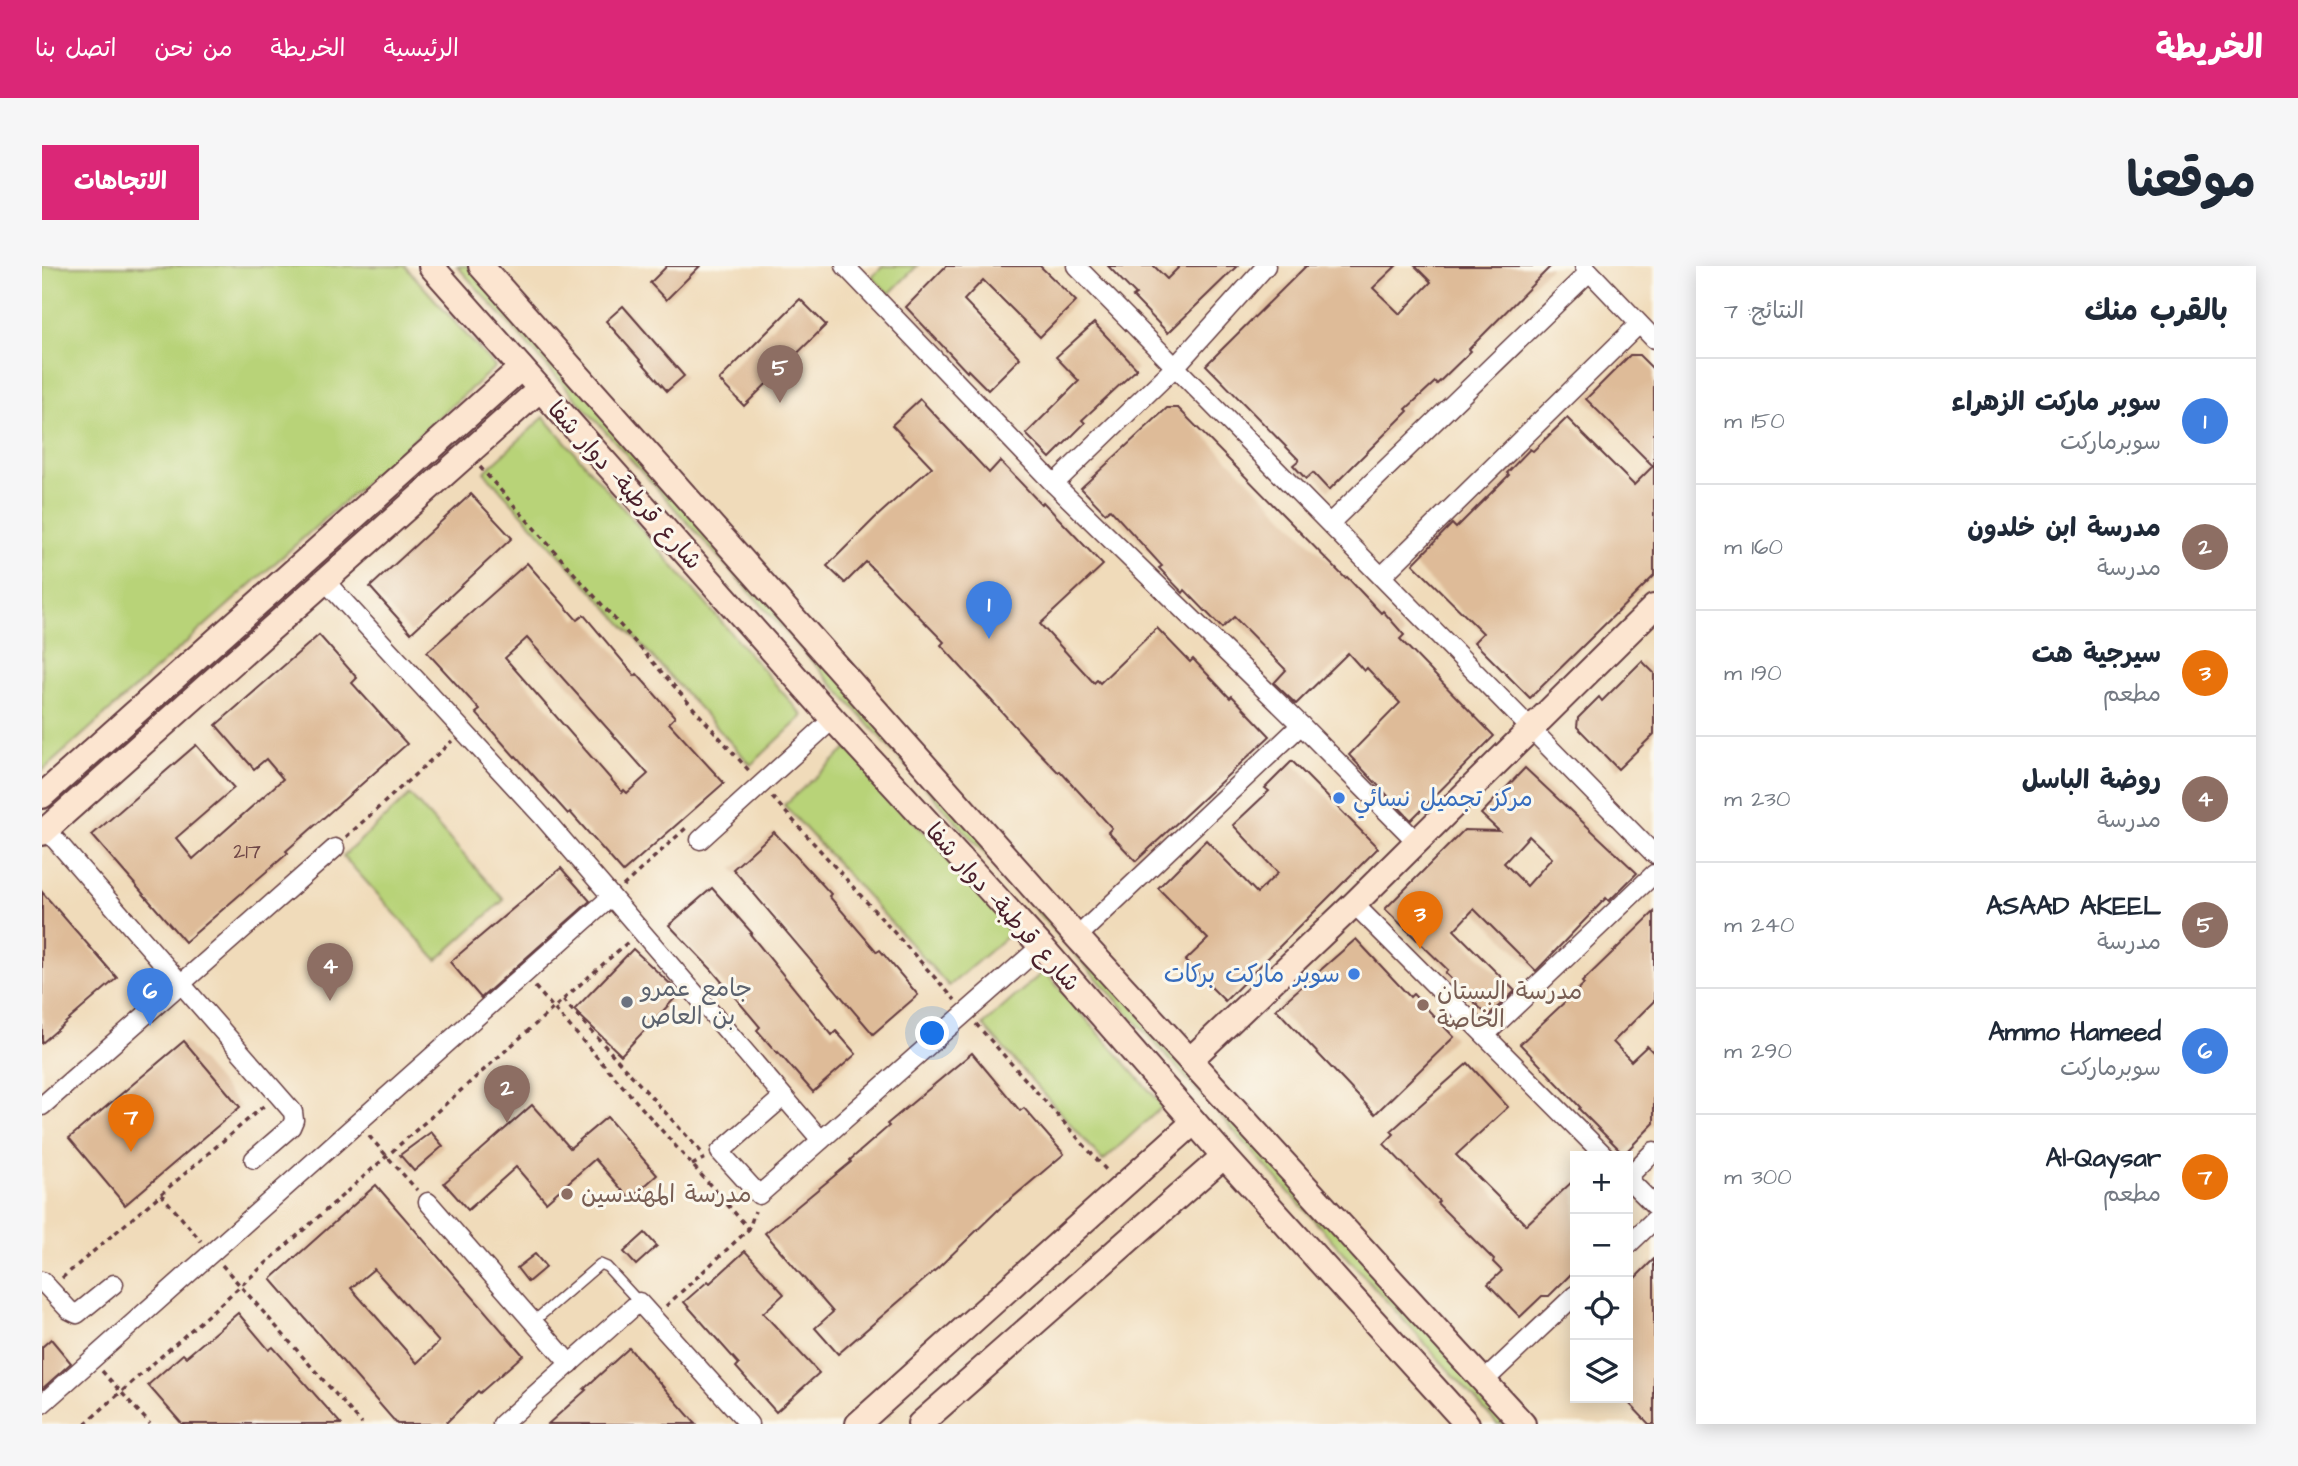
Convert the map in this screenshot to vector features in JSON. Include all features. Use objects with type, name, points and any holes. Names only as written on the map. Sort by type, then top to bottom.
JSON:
[{"type":"main road","name":"شارع قرطبة- دوار شفا","points":[[430,266],[833,719],[1041,946],[1224,1156],[1467,1424]]},
{"type":"main road","points":[[481,266],[1077,937],[1523,1424]]},
{"type":"main road","points":[[42,796],[522,369]]},
{"type":"main road","points":[[43,829],[540,389]]},
{"type":"main road","points":[[306,560],[325,581]]},
{"type":"main road","points":[[1190,1060],[1354,904],[1654,607]]},
{"type":"main road","points":[[924,820],[951,795]]},
{"type":"main road","points":[[858,1424],[1194,1122]]},
{"type":"main road","points":[[920,1424],[1224,1156]]},
{"type":"street","points":[[845,266],[1054,484],[1417,842]]},
{"type":"street","points":[[1076,266],[1654,854]]},
{"type":"street","points":[[1054,484],[1175,367],[1266,266]]},
{"type":"street","points":[[1330,523],[1587,269],[1654,339]]},
{"type":"street","points":[[1382,576],[1639,324]]},
{"type":"street","points":[[325,581],[542,816],[821,1140]]},
{"type":"street","points":[[700,840],[833,719]]},
{"type":"street","points":[[1077,937],[1301,725]]},
{"type":"street","points":[[43,829],[293,1112],[294,1121],[291,1127],[254,1159]]},
{"type":"street","points":[[42,1106],[334,848]]},
{"type":"street","points":[[1485,1035],[1654,874]]},
{"type":"street","points":[[42,1404],[611,897]]},
{"type":"street","points":[[1354,904],[1600,1151]]},
{"type":"street","points":[[783,1097],[720,1152],[759,1195],[1041,946]]},
{"type":"street","points":[[1633,1173],[1654,1151]]},
{"type":"street","points":[[1633,1183],[1654,1205]]},
{"type":"street","points":[[428,1202],[570,1364]]},
{"type":"street","points":[[1633,1240],[1654,1220]]},
{"type":"street","points":[[46,1285],[71,1312],[77,1314],[114,1284]]},
{"type":"street","points":[[1484,1381],[1570,1300]]},
{"type":"street","points":[[502,1424],[639,1302],[749,1424]]},
{"type":"lane","points":[[533,1322],[600,1264],[607,1267],[639,1302]]},
{"type":"path","points":[[468,453],[1121,1187]]},
{"type":"path","points":[[334,848],[464,730]]},
{"type":"path","points":[[611,897],[688,826],[700,840]]},
{"type":"path","points":[[85,1424],[641,931]]},
{"type":"path","points":[[524,975],[749,1229]]},
{"type":"path","points":[[564,1000],[706,1158]]},
{"type":"path","points":[[46,1285],[161,1194],[277,1094]]},
{"type":"path","points":[[357,1123],[428,1202]]},
{"type":"path","points":[[161,1194],[362,1424]]},
{"type":"path","points":[[653,1318],[749,1229],[759,1195]]},
{"type":"path","points":[[92,1359],[150,1424]]},
{"type":"green space","points":[[42,266],[405,266],[495,367],[42,771]]},
{"type":"green space","points":[[457,266],[478,266],[1518,1424],[1497,1424]]},
{"type":"green space","points":[[883,266],[917,266],[889,294],[872,277]]},
{"type":"green space","points":[[544,417],[803,716],[751,765],[484,472]]},
{"type":"green space","points":[[848,748],[1013,931],[949,986],[784,805]]},
{"type":"green space","points":[[410,795],[504,900],[437,960],[343,856]]},
{"type":"green space","points":[[1044,971],[1163,1106],[1103,1161],[983,1025]]},
{"type":"building","points":[[667,266],[700,266],[666,300],[650,283]]},
{"type":"building","points":[[946,266],[1040,266],[1076,301],[1040,337],[983,280],[964,300],[1020,358],[988,390],[968,370],[967,372],[906,307]]},
{"type":"building","points":[[1108,266],[1154,266],[1167,279],[1180,266],[1237,266],[1168,333]]},
{"type":"building","points":[[1306,266],[1396,266],[1373,288],[1400,314],[1431,282],[1415,266],[1551,266],[1469,349],[1471,351],[1406,409],[1408,411],[1329,490],[1313,473],[1306,479],[1293,465],[1299,460],[1206,365]]},
{"type":"building","points":[[800,299],[826,325],[744,406],[719,380]]},
{"type":"building","points":[[623,306],[684,376],[667,391],[606,321]]},
{"type":"building","points":[[1094,323],[1137,369],[1082,420],[1085,423],[1050,458],[1026,434],[1079,381],[1056,357]]},
{"type":"building","points":[[1630,355],[1639,355],[1654,370],[1654,576],[1530,698],[1474,642],[1483,633],[1413,564],[1452,524],[1456,528],[1509,475],[1507,473],[1530,449],[1533,451],[1567,418],[1634,485],[1653,466],[1586,399]]},
{"type":"building","points":[[920,399],[989,473],[1000,461],[1103,565],[1040,624],[1094,683],[1097,680],[1100,683],[1157,628],[1190,662],[1193,659],[1230,698],[1232,696],[1270,736],[1136,861],[1108,832],[1112,828],[941,645],[944,642],[866,562],[845,583],[827,566],[932,467],[892,425]]},
{"type":"building","points":[[1167,408],[1178,408],[1345,578],[1347,577],[1381,613],[1383,611],[1404,635],[1400,639],[1494,736],[1411,820],[1349,755],[1400,703],[1367,668],[1364,671],[1348,653],[1296,704],[1274,683],[1286,670],[1234,617],[1222,628],[1159,568],[1162,566],[1110,509],[1105,513],[1081,488]]},
{"type":"building","points":[[471,494],[512,538],[411,633],[370,587]]},
{"type":"building","points":[[527,563],[577,620],[584,615],[635,676],[637,674],[675,717],[669,723],[724,783],[623,872],[570,812],[568,814],[515,757],[476,713],[480,710],[427,652]],"holes":[[[527,638],[648,774],[627,793],[624,790],[622,792],[505,658]]]},
{"type":"building","points":[[319,635],[357,678],[352,683],[407,744],[286,851],[288,853],[185,942],[92,835],[196,745],[234,788],[176,838],[193,859],[283,779],[266,759],[254,769],[216,725]]},
{"type":"building","points":[[1642,661],[1654,673],[1654,734],[1618,769],[1577,727],[1578,718],[1599,697],[1602,701]]},
{"type":"building","points":[[1292,761],[1378,848],[1225,1001],[1185,961],[1208,939],[1158,888],[1206,840],[1257,893],[1278,873],[1233,825],[1269,791],[1265,788]]},
{"type":"building","points":[[1525,768],[1637,873],[1609,901],[1606,898],[1536,971],[1474,909],[1454,930],[1515,991],[1488,1016],[1445,973],[1448,970],[1385,909],[1464,830],[1499,831],[1481,814]],"holes":[[[1529,836],[1552,858],[1527,886],[1504,863]]]},
{"type":"building","points":[[774,832],[831,894],[829,896],[877,952],[880,950],[918,995],[873,1034],[733,869]]},
{"type":"building","points":[[561,868],[590,901],[481,998],[450,962]]},
{"type":"building","points":[[712,888],[752,933],[750,934],[832,1035],[836,1031],[856,1054],[813,1092],[757,1030],[760,1027],[711,969],[669,925]]},
{"type":"building","points":[[42,892],[117,978],[42,1043]]},
{"type":"building","points":[[1654,912],[1654,1001],[1613,1042],[1631,1061],[1647,1046],[1654,1053],[1654,1123],[1627,1151],[1621,1151],[1579,1109],[1520,1044],[1584,984],[1582,982]]},
{"type":"building","points":[[1356,939],[1410,997],[1413,994],[1454,1037],[1375,1114],[1276,1009]]},
{"type":"building","name":"جامع عمرو بن العاص","points":[[633,949],[680,993],[621,1055],[574,1010]]},
{"type":"building","points":[[184,1041],[240,1107],[125,1205],[69,1138]]},
{"type":"building","points":[[972,1053],[1020,1111],[1024,1108],[1064,1154],[838,1354],[815,1328],[833,1312],[765,1233],[851,1162],[850,1160],[889,1126],[887,1124]]},
{"type":"building","points":[[1468,1063],[1508,1107],[1456,1155],[1526,1225],[1570,1184],[1570,1275],[1549,1296],[1542,1296],[1520,1317],[1488,1284],[1502,1271],[1494,1260],[1437,1203],[1439,1201],[1384,1144],[1394,1134],[1391,1131]]},
{"type":"building","points":[[532,1105],[570,1148],[607,1117],[657,1175],[630,1199],[595,1159],[546,1202],[516,1167],[468,1210],[444,1183]]},
{"type":"building","points":[[431,1132],[443,1146],[414,1171],[400,1155]]},
{"type":"building","points":[[376,1185],[523,1355],[480,1393],[478,1391],[445,1424],[397,1424],[271,1279]],"holes":[[[374,1269],[439,1342],[417,1363],[351,1288]]]},
{"type":"building","points":[[645,1233],[657,1246],[636,1265],[624,1252]]},
{"type":"building","points":[[745,1251],[784,1294],[763,1313],[819,1373],[776,1412],[736,1367],[739,1364],[684,1302],[708,1281],[710,1283]]},
{"type":"building","points":[[535,1254],[546,1267],[528,1282],[517,1268]]},
{"type":"building","points":[[1654,1259],[1654,1424],[1649,1424],[1629,1403],[1633,1403],[1633,1280]]},
{"type":"building","points":[[238,1313],[269,1350],[273,1347],[341,1424],[182,1424],[148,1385],[183,1354],[186,1357]]},
{"type":"building","points":[[51,1339],[71,1363],[42,1389],[42,1347]]},
{"type":"building","points":[[629,1348],[696,1424],[548,1424],[586,1390],[584,1389]]},
{"type":"place","name":"ASAAD AKEEL","points":[[780,403]]},
{"type":"place","name":"سوبر ماركت الزهراء","points":[[989,639]]},
{"type":"place","name":"مركز تجميل نسائي","points":[[1339,798]]},
{"type":"place","name":"سيرجية هت","points":[[1420,949]]},
{"type":"place","name":"سوبر ماركت بركات","points":[[1354,974]]},
{"type":"place","name":"روضة الباسل","points":[[330,1001]]},
{"type":"place","name":"جامع عمرو بن العاص","points":[[627,1002]]},
{"type":"place","name":"مدرسة البستان الخاصة","points":[[1423,1005]]},
{"type":"place","name":"Ammo Hameed","points":[[150,1026]]},
{"type":"place","name":"مدرسة ابن خلدون","points":[[507,1123]]},
{"type":"place","name":"Al-Qaysar","points":[[131,1152]]},
{"type":"place","name":"مدرسة المهندسين","points":[[567,1194]]}]
